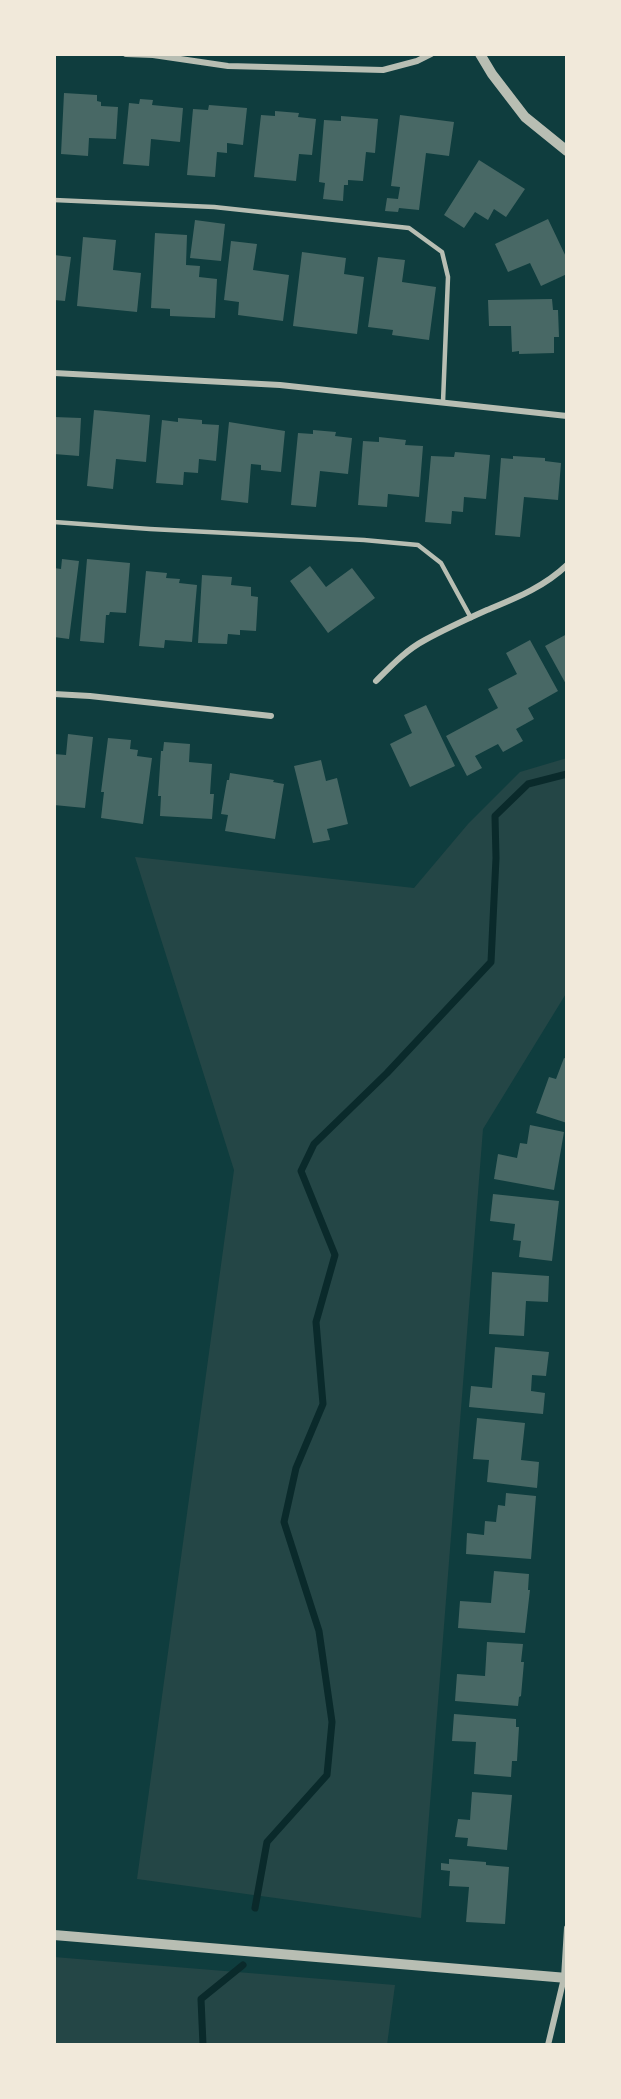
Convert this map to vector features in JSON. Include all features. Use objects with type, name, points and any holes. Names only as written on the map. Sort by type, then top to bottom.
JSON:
[{"type":"street","points":[[126,54],[153,55],[228,66],[383,70],[417,61],[431,54]]},
{"type":"street","points":[[480,54],[492,74],[525,117],[567,151]]},
{"type":"street","points":[[54,373],[280,385],[567,416]]},
{"type":"street","points":[[376,681],[400,657],[423,641],[553,579],[567,565]]},
{"type":"street","points":[[54,694],[271,716]]},
{"type":"street","points":[[548,2045],[565,1978],[567,1928]]},
{"type":"street","points":[[54,1935],[565,1978]]},
{"type":"lane","points":[[54,200],[214,207],[409,228],[442,252],[448,277],[443,402]]},
{"type":"lane","points":[[54,522],[418,545],[441,562],[471,618]]},
{"type":"shaded area","points":[[567,758],[567,992],[483,1129],[421,1918],[137,1879],[234,1170],[135,857],[414,888],[468,824],[520,772]]},
{"type":"shaded area","points":[[54,1957],[395,1985],[387,2045],[54,2045]]},
{"type":"building","points":[[64,93],[97,95],[97,101],[101,102],[101,106],[118,107],[116,139],[89,138],[88,156],[61,154]]},
{"type":"building","points":[[140,99],[153,100],[152,105],[183,108],[180,142],[151,139],[149,166],[123,164],[129,103],[139,104]]},
{"type":"building","points":[[209,105],[247,108],[243,145],[227,143],[227,153],[217,152],[215,177],[187,175],[193,109],[208,110]]},
{"type":"building","points":[[275,111],[299,113],[298,117],[316,119],[312,155],[299,154],[296,181],[254,177],[261,115],[275,116]]},
{"type":"building","points":[[400,115],[454,122],[449,156],[426,153],[419,210],[399,208],[398,212],[385,211],[387,198],[398,199],[400,187],[391,186]]},
{"type":"building","points":[[341,116],[378,119],[375,153],[366,152],[363,181],[348,180],[348,185],[344,185],[343,201],[323,199],[325,183],[319,182],[324,120],[341,121]]},
{"type":"building","points":[[479,160],[525,189],[506,217],[494,209],[488,220],[475,212],[464,228],[444,215]]},
{"type":"building","points":[[548,219],[567,259],[567,274],[541,286],[530,263],[508,272],[495,244]]},
{"type":"building","points":[[195,220],[225,224],[221,261],[190,258]]},
{"type":"building","points":[[155,233],[187,235],[186,265],[200,266],[199,277],[217,279],[215,318],[170,316],[170,309],[151,308]]},
{"type":"building","points":[[83,237],[116,240],[113,270],[141,273],[137,312],[77,306]]},
{"type":"building","points":[[231,241],[257,244],[253,270],[289,275],[283,321],[238,315],[239,302],[224,300]]},
{"type":"building","points":[[302,252],[346,258],[344,274],[364,277],[357,334],[293,326]]},
{"type":"building","points":[[54,255],[71,257],[65,301],[54,300]]},
{"type":"building","points":[[378,257],[405,260],[402,282],[436,287],[429,340],[392,335],[393,330],[368,327]]},
{"type":"building","points":[[552,299],[553,310],[558,310],[559,337],[554,337],[554,353],[519,354],[519,351],[512,352],[511,326],[489,326],[488,300]]},
{"type":"building","points":[[94,410],[150,415],[146,462],[116,459],[113,489],[87,486]]},
{"type":"building","points":[[54,417],[81,418],[79,456],[54,454]]},
{"type":"building","points":[[178,418],[202,420],[202,424],[219,425],[216,461],[199,459],[198,473],[184,472],[183,485],[156,483],[162,420],[178,422]]},
{"type":"building","points":[[229,422],[285,431],[281,472],[261,470],[261,465],[251,464],[248,503],[221,500]]},
{"type":"building","points":[[313,430],[336,432],[335,436],[352,438],[348,474],[320,471],[316,507],[291,505],[298,433],[313,434]]},
{"type":"building","points":[[379,437],[406,440],[405,445],[423,446],[419,497],[388,494],[387,507],[358,505],[363,441],[379,442]]},
{"type":"building","points":[[455,452],[490,455],[486,499],[464,497],[463,512],[452,511],[451,524],[425,522],[431,456],[454,457]]},
{"type":"building","points":[[513,456],[545,458],[545,461],[561,463],[558,500],[524,497],[520,537],[495,535],[501,458],[513,459]]},
{"type":"building","points":[[62,559],[79,561],[69,639],[54,637],[54,568],[61,569]]},
{"type":"building","points":[[87,559],[130,563],[126,613],[110,612],[106,615],[104,643],[80,641]]},
{"type":"building","points":[[310,566],[326,587],[352,568],[375,598],[328,633],[290,581]]},
{"type":"building","points":[[146,571],[167,573],[166,578],[180,579],[179,583],[197,585],[192,642],[165,640],[164,648],[139,646]]},
{"type":"building","points":[[202,575],[232,577],[231,585],[251,587],[251,596],[258,597],[256,631],[240,630],[240,635],[228,634],[227,644],[198,643]]},
{"type":"building","points":[[567,634],[567,686],[545,646]]},
{"type":"building","points":[[530,640],[558,691],[528,708],[534,719],[516,729],[523,741],[503,752],[498,744],[475,756],[482,768],[467,776],[446,736],[498,708],[488,689],[517,674],[506,653]]},
{"type":"building","points":[[426,705],[455,766],[410,787],[390,744],[412,733],[404,715]]},
{"type":"building","points":[[68,734],[93,737],[85,808],[54,805],[54,754],[66,755]]},
{"type":"building","points":[[108,738],[131,740],[130,749],[138,750],[137,756],[152,758],[143,824],[101,818],[104,792],[101,792]]},
{"type":"building","points":[[164,742],[190,744],[189,762],[212,764],[210,794],[214,794],[212,819],[160,816],[161,796],[158,796],[161,751],[163,751]]},
{"type":"building","points":[[321,760],[326,781],[337,778],[348,824],[327,829],[330,840],[313,843],[294,766]]},
{"type":"building","points":[[230,773],[274,780],[273,782],[284,784],[275,839],[225,831],[228,815],[221,814]]},
{"type":"building","points":[[564,1058],[567,1059],[567,1123],[536,1113],[549,1077],[556,1079]]},
{"type":"building","points":[[530,1125],[564,1132],[554,1190],[494,1179],[498,1154],[517,1158],[520,1143],[527,1144]]},
{"type":"building","points":[[493,1194],[559,1201],[552,1261],[519,1257],[521,1241],[513,1240],[515,1224],[490,1221]]},
{"type":"building","points":[[492,1272],[549,1276],[548,1302],[526,1301],[524,1336],[489,1334]]},
{"type":"building","points":[[495,1347],[549,1352],[546,1376],[532,1375],[531,1391],[545,1393],[543,1414],[469,1407],[471,1386],[492,1388]]},
{"type":"building","points":[[477,1418],[525,1423],[521,1460],[539,1462],[537,1488],[487,1482],[489,1460],[473,1459]]},
{"type":"building","points":[[506,1493],[536,1496],[531,1559],[466,1554],[467,1533],[484,1535],[485,1521],[496,1522],[498,1505],[505,1506]]},
{"type":"building","points":[[494,1571],[529,1574],[528,1590],[530,1590],[525,1633],[458,1628],[460,1601],[491,1603]]},
{"type":"building","points":[[487,1642],[523,1644],[521,1662],[524,1662],[518,1706],[455,1701],[457,1674],[485,1676]]},
{"type":"building","points":[[454,1714],[516,1719],[516,1727],[519,1727],[517,1761],[512,1761],[511,1777],[474,1774],[476,1742],[452,1741]]},
{"type":"building","points":[[472,1792],[512,1795],[507,1850],[467,1846],[468,1838],[455,1837],[458,1819],[470,1820]]},
{"type":"building","points":[[449,1859],[486,1862],[486,1865],[509,1867],[505,1924],[466,1922],[469,1887],[449,1886],[450,1871],[441,1870],[441,1863],[449,1864]]},
{"type":"waterway","points":[[255,1908],[267,1842],[327,1775],[332,1722],[319,1631],[284,1522],[296,1468],[323,1404],[316,1322],[335,1255],[301,1171],[314,1144],[387,1073],[491,962],[496,858],[495,816],[528,784],[567,774]]},
{"type":"waterway","points":[[203,2045],[201,1999],[243,1965]]}]
